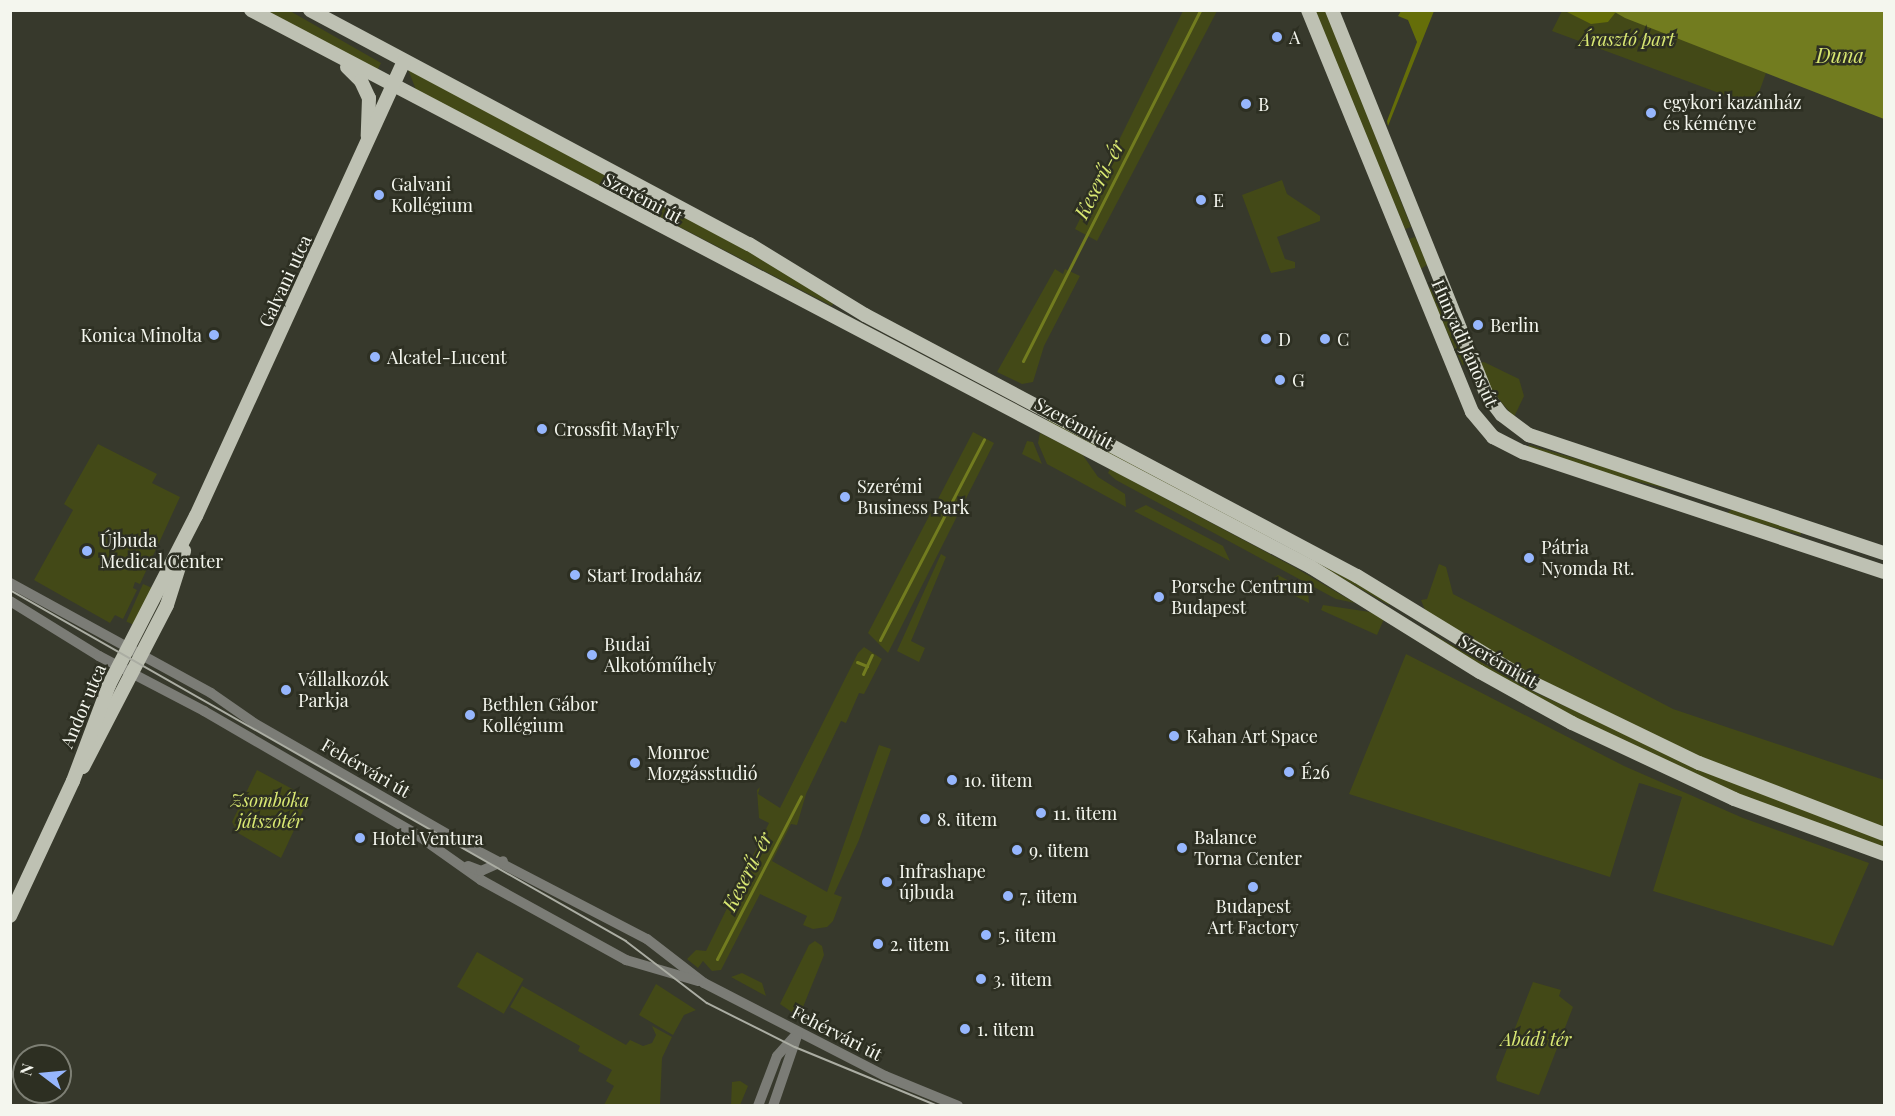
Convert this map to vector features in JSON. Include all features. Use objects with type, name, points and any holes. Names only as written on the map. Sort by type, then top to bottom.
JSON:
[{"type":"main road","name":"Szerémi út","points":[[251,10],[339,59],[395,86],[1311,567],[1480,672],[1572,723],[1734,799],[1884,854]]},
{"type":"main road","name":"Szerémi út","points":[[310,10],[738,238],[865,315],[1338,566],[1529,681],[1699,763],[1884,834]]},
{"type":"main road","name":"Hunyadi János út","points":[[1308,10],[1472,412],[1490,433],[1523,452],[1884,572]]},
{"type":"main road","name":"Hunyadi János út","points":[[1332,10],[1486,394],[1524,432],[1884,553]]},
{"type":"main road","points":[[339,59],[361,81],[369,99],[365,151]]},
{"type":"main road","name":"Galvani utca","points":[[129,648],[196,516],[395,86],[404,61]]},
{"type":"main road","points":[[1400,236],[1419,229]]},
{"type":"main road","points":[[1417,279],[1437,272]]},
{"type":"main road","points":[[1490,433],[1524,432]]},
{"type":"main road","points":[[1684,506],[1690,488]]},
{"type":"main road","points":[[1703,512],[1709,495]]},
{"type":"main road","name":"Galvani utca","points":[[143,655],[167,605],[196,516]]},
{"type":"main road","points":[[1803,545],[1809,528]]},
{"type":"main road","name":"Andor utca","points":[[10,916],[73,781],[118,667],[129,648]]},
{"type":"main road","name":"Andor utca","points":[[73,781],[143,655]]},
{"type":"street","name":"Fehérvári út","points":[[10,583],[143,655],[470,847],[503,861],[647,939],[704,982],[798,1033],[885,1076],[958,1106]]},
{"type":"street","name":"Fehérvári út","points":[[10,601],[118,667],[204,711],[443,853],[482,880],[626,960],[704,982]]},
{"type":"street","points":[[443,853],[481,871],[503,861]]},
{"type":"street","points":[[758,1106],[777,1056],[798,1033]]},
{"type":"street","points":[[773,1106],[798,1033]]},
{"type":"green space","points":[[263,11],[290,11],[381,63],[377,71]]},
{"type":"green space","points":[[1183,11],[1217,11],[1097,241],[1075,229]]},
{"type":"green space","points":[[1312,11],[1326,11],[1411,227],[1405,229]]},
{"type":"green space","name":"Árasztó part","points":[[1562,11],[1608,22],[1616,12],[1766,73],[1754,106],[1552,31]]},
{"type":"green space","points":[[408,69],[748,249],[834,302],[832,306],[416,90]]},
{"type":"green space","points":[[1282,180],[1287,194],[1320,216],[1320,221],[1277,237],[1285,259],[1295,262],[1295,268],[1271,273],[1242,195]]},
{"type":"green space","points":[[1415,237],[1428,264],[1421,269],[1409,239]]},
{"type":"green space","points":[[1055,269],[1063,274],[1065,269],[1080,276],[1044,346],[1033,382],[1022,384],[997,372]]},
{"type":"green space","points":[[1437,285],[1466,358],[1463,366],[1427,289]]},
{"type":"green space","points":[[1484,362],[1519,379],[1524,396],[1514,417],[1491,390],[1479,363]]},
{"type":"green space","points":[[1049,418],[1391,602],[1389,605],[1279,542],[1208,509],[1046,423]]},
{"type":"green space","points":[[973,432],[994,443],[888,653],[868,633]]},
{"type":"green space","points":[[1040,433],[1082,454],[1098,477],[1125,494],[1126,507],[1047,464],[1038,443]]},
{"type":"green space","points":[[1027,441],[1033,442],[1042,464],[1022,454]]},
{"type":"green space","points":[[98,444],[157,474],[152,483],[180,497],[140,584],[135,582],[133,588],[137,590],[123,619],[115,615],[110,623],[34,580],[73,510],[64,504]]},
{"type":"green space","points":[[1529,445],[1635,476],[1677,491],[1602,473],[1528,448]]},
{"type":"green space","points":[[1110,469],[1294,567],[1355,603],[1336,599],[1116,480],[1108,473]]},
{"type":"green space","points":[[1146,505],[1223,546],[1230,561],[1134,511]]},
{"type":"green space","points":[[1733,509],[1801,532],[1801,535],[1730,515],[1728,512]]},
{"type":"green space","points":[[941,554],[946,557],[911,641],[925,648],[919,662],[897,651]]},
{"type":"green space","points":[[1439,564],[1446,567],[1453,594],[1673,709],[1884,780],[1884,829],[1742,776],[1581,701],[1490,651],[1425,610],[1421,600],[1427,599]]},
{"type":"green space","points":[[1278,575],[1308,591],[1309,603],[1268,582]]},
{"type":"green space","points":[[143,584],[152,588],[135,626],[126,621]]},
{"type":"green space","points":[[1323,605],[1370,612],[1384,619],[1377,635],[1321,610]]},
{"type":"green space","points":[[1422,628],[1534,692],[1731,782],[1884,839],[1884,848],[1786,814],[1656,759],[1514,686]]},
{"type":"green space","points":[[864,647],[882,659],[864,694],[859,693],[846,723],[841,721],[806,794],[797,825],[791,824],[772,861],[827,892],[879,745],[891,749],[859,840],[834,894],[842,897],[833,921],[827,927],[813,929],[803,925],[807,916],[760,894],[721,970],[712,971],[703,961],[698,968],[687,959],[696,950],[706,951],[769,823],[759,818],[757,790],[760,787],[758,794],[780,808],[858,653]]},
{"type":"green space","points":[[1406,654],[1624,766],[1743,818],[1869,863],[1833,946],[1653,891],[1682,797],[1643,784],[1639,783],[1610,877],[1349,794]]},
{"type":"green space","name":"Zsombóka játszótér","points":[[257,770],[309,798],[281,858],[238,833],[232,822]]},
{"type":"green space","points":[[815,941],[822,946],[824,955],[799,1017],[780,1004],[809,945]]},
{"type":"green space","points":[[477,952],[524,979],[504,1014],[457,987]]},
{"type":"green space","points":[[742,973],[762,983],[766,996],[731,977]]},
{"type":"green space","name":"Abádi tér","points":[[1533,982],[1561,990],[1559,996],[1573,1007],[1539,1095],[1497,1081],[1496,1077]]},
{"type":"green space","points":[[656,984],[696,1010],[684,1015],[673,1035],[639,1015]]},
{"type":"green space","points":[[522,986],[626,1045],[630,1040],[643,1046],[652,1043],[656,1035],[652,1026],[672,1037],[662,1058],[660,1105],[604,1105],[614,1086],[606,1081],[612,1070],[578,1051],[580,1046],[510,1007]]},
{"type":"green space","points":[[740,1081],[748,1086],[740,1105],[731,1105],[732,1082]]},
{"type":"shaded area","points":[[1613,10],[1616,12],[1608,22],[1591,24],[1565,11]]},
{"type":"shaded area","points":[[1401,11],[1434,11],[1388,126],[1387,121],[1417,42],[1408,20],[1398,16]]},
{"type":"water","name":"Duna","points":[[1613,11],[1884,11],[1884,119],[1625,18]]},
{"type":"waterway","name":"Keserű-ér","points":[[1023,361],[1200,10]]},
{"type":"waterway","name":"Keserű-ér","points":[[880,640],[984,439]]},
{"type":"waterway","name":"Keserű-ér","points":[[863,674],[872,655]]},
{"type":"waterway","points":[[857,662],[867,666]]},
{"type":"waterway","name":"Keserű-ér","points":[[717,959],[801,796]]},
{"type":"tram line","points":[[10,590],[626,941],[707,1003],[795,1047],[938,1106]]},
{"type":"place","name":"A","points":[[1277,37]]},
{"type":"place","name":"B","points":[[1246,104]]},
{"type":"place","name":"egykori kazánház és kéménye","points":[[1651,113]]},
{"type":"place","name":"Galvani Kollégium","points":[[379,195]]},
{"type":"place","name":"E","points":[[1201,200]]},
{"type":"place","name":"Berlin","points":[[1478,325]]},
{"type":"place","name":"Konica Minolta","points":[[214,335]]},
{"type":"place","name":"D","points":[[1266,339]]},
{"type":"place","name":"C","points":[[1325,339]]},
{"type":"place","name":"Alcatel-Lucent","points":[[375,357]]},
{"type":"place","name":"G","points":[[1280,380]]},
{"type":"place","name":"Crossfit MayFly","points":[[542,429]]},
{"type":"place","name":"Szerémi Business Park","points":[[845,497]]},
{"type":"place","name":"Újbuda Medical Center","points":[[87,551]]},
{"type":"place","name":"Pátria Nyomda Rt.","points":[[1529,558]]},
{"type":"place","name":"Start Irodaház","points":[[575,575]]},
{"type":"place","name":"Porsche Centrum Budapest","points":[[1159,597]]},
{"type":"place","name":"Budai Alkotóműhely","points":[[592,655]]},
{"type":"place","name":"Vállalkozók Parkja","points":[[286,690]]},
{"type":"place","name":"Bethlen Gábor Kollégium","points":[[470,715]]},
{"type":"place","name":"Kahan Art Space","points":[[1174,736]]},
{"type":"place","name":"Monroe Mozgásstudió","points":[[635,763]]},
{"type":"place","name":"É26","points":[[1289,772]]},
{"type":"place","name":"10. ütem","points":[[952,780]]},
{"type":"place","name":"11. ütem","points":[[1041,813]]},
{"type":"place","name":"8. ütem","points":[[925,819]]},
{"type":"place","name":"Hotel Ventura","points":[[360,838]]},
{"type":"place","name":"Balance Torna Center","points":[[1182,848]]},
{"type":"place","name":"9. ütem","points":[[1017,850]]},
{"type":"place","name":"Infrashape újbuda","points":[[887,882]]},
{"type":"place","name":"Budapest Art Factory","points":[[1253,887]]},
{"type":"place","name":"7. ütem","points":[[1008,896]]},
{"type":"place","name":"5. ütem","points":[[986,935]]},
{"type":"place","name":"2. ütem","points":[[878,944]]},
{"type":"place","name":"3. ütem","points":[[981,979]]},
{"type":"place","name":"1. ütem","points":[[965,1029]]}]
